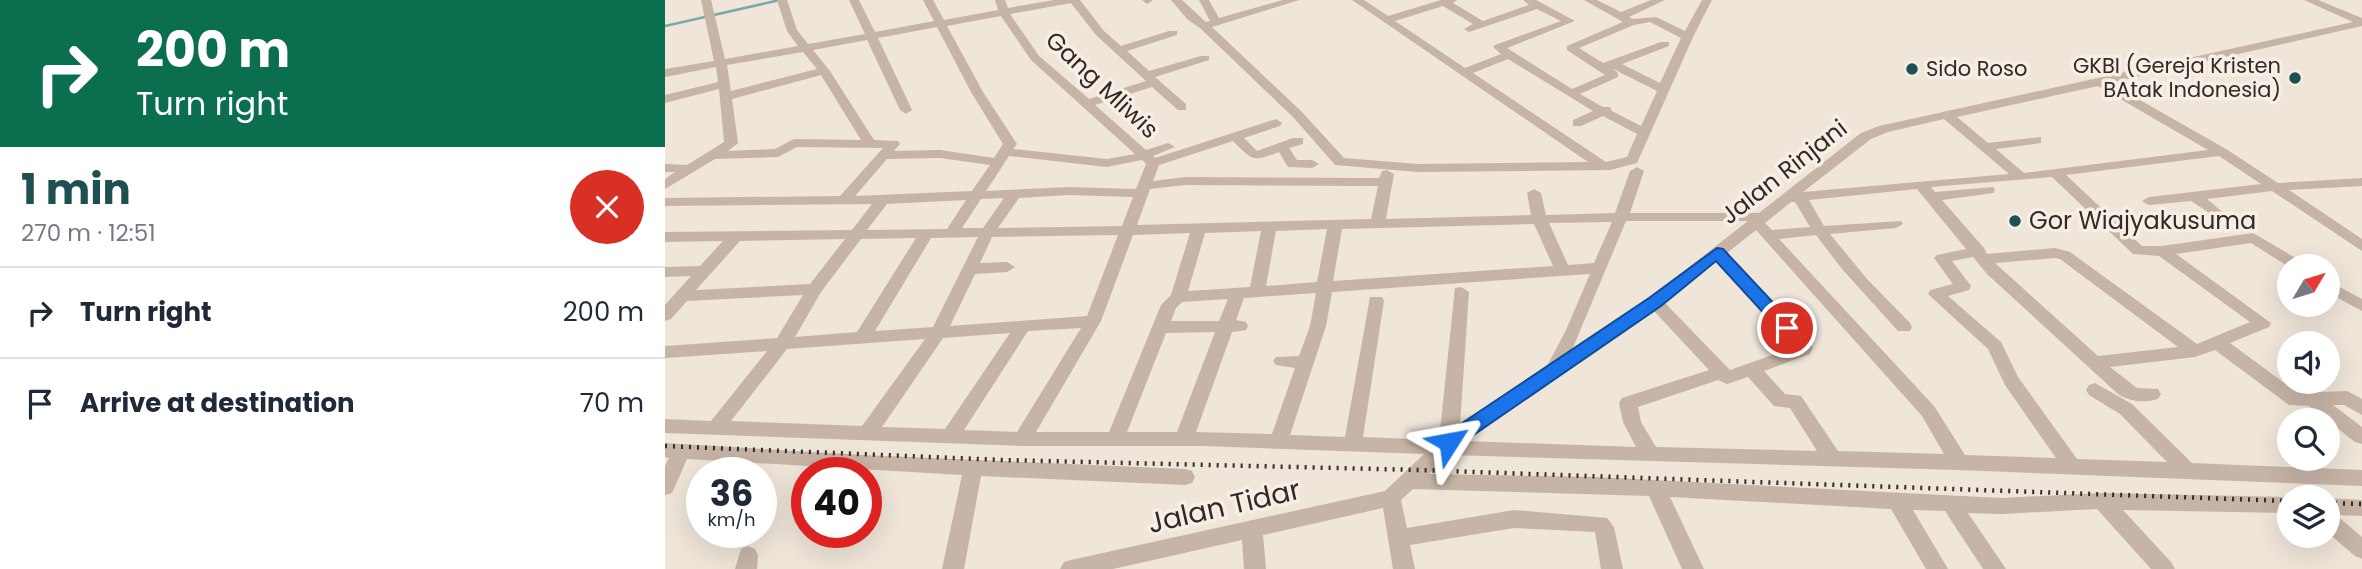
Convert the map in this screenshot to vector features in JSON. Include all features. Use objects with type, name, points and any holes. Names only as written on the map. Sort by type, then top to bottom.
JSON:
[{"type":"street","points":[[665,186],[731,143],[720,64],[705,0]]},
{"type":"street","points":[[854,0],[906,110]]},
{"type":"street","points":[[928,0],[977,92],[1010,142],[951,234]]},
{"type":"street","name":"Gang Mliwis","points":[[1000,0],[1005,14],[1035,58],[1148,160],[1130,230],[1093,321],[1022,439]]},
{"type":"street","points":[[665,73],[1073,0],[1100,33],[1182,107]]},
{"type":"street","points":[[1176,0],[1210,20],[1340,162],[1418,168],[1602,166],[1619,165],[1632,160],[1687,37],[1707,0]]},
{"type":"street","points":[[1204,0],[1210,20]]},
{"type":"street","points":[[1210,20],[1261,0]]},
{"type":"street","points":[[1210,20],[1294,0]]},
{"type":"street","points":[[1357,0],[1602,166]]},
{"type":"street","points":[[1589,0],[1627,19],[1652,19],[1687,37]]},
{"type":"street","points":[[1660,0],[1599,37],[1570,50],[1664,90]]},
{"type":"street","points":[[2309,0],[2362,22]]},
{"type":"street","points":[[782,1],[790,28],[824,71],[869,142]]},
{"type":"street","points":[[1386,20],[1449,1],[1481,24]]},
{"type":"street","points":[[1509,2],[1530,2],[1599,37]]},
{"type":"street","points":[[1469,29],[1530,2]]},
{"type":"street","points":[[1570,21],[1499,47],[1570,94],[1644,132]]},
{"type":"street","name":"Jalan Rinjani","points":[[1391,498],[1447,444],[1655,302],[1717,253],[1764,225],[1866,136],[1947,114],[2362,22]]},
{"type":"street","points":[[1119,50],[1173,33]]},
{"type":"street","points":[[1570,94],[1665,44]]},
{"type":"street","points":[[1463,73],[1509,55]]},
{"type":"street","points":[[1086,104],[1205,58]]},
{"type":"street","points":[[665,99],[724,91],[824,71]]},
{"type":"street","points":[[2098,81],[2221,152],[2362,246]]},
{"type":"street","points":[[1577,122],[1605,110]]},
{"type":"street","points":[[1947,114],[2021,177]]},
{"type":"street","points":[[884,155],[940,154],[1098,162],[1148,160],[1276,123]]},
{"type":"street","points":[[1234,136],[1254,156],[1298,141]]},
{"type":"street","points":[[1986,147],[2036,139]]},
{"type":"street","points":[[713,155],[781,153],[794,143],[893,144],[845,199]]},
{"type":"street","points":[[1148,160],[1168,147]]},
{"type":"street","points":[[1282,147],[1293,164],[1289,180]]},
{"type":"street","points":[[1796,198],[1921,184],[2021,177],[2221,152]]},
{"type":"street","points":[[1082,191],[1098,162]]},
{"type":"street","points":[[1293,164],[1312,164]]},
{"type":"street","points":[[665,168],[691,169]]},
{"type":"street","points":[[1551,374],[1574,330],[1637,171]]},
{"type":"street","points":[[2056,173],[2138,251],[2162,251],[2253,238],[2279,254]]},
{"type":"street","points":[[665,202],[883,200],[1142,189],[1185,181],[1386,177],[1378,223]]},
{"type":"street","points":[[2149,201],[2276,187],[2362,182]]},
{"type":"street","points":[[1921,184],[1992,270],[2134,395],[2152,394]]},
{"type":"street","points":[[1932,197],[1988,190]]},
{"type":"street","points":[[867,432],[940,330],[987,233],[1015,193]]},
{"type":"street","points":[[1534,193],[1539,218],[1563,271]]},
{"type":"street","points":[[2194,196],[2220,216]]},
{"type":"street","points":[[1796,198],[1870,292],[1904,327]]},
{"type":"street","points":[[716,427],[783,342],[815,289],[860,234],[883,200]]},
{"type":"street","points":[[665,237],[951,234],[1621,217],[1821,230],[1896,224]]},
{"type":"street","points":[[1279,441],[1306,363],[1325,287],[1335,224]]},
{"type":"street","points":[[1764,225],[1928,411],[1959,461]]},
{"type":"street","points":[[1257,293],[1269,226]]},
{"type":"street","points":[[1178,297],[1199,228]]},
{"type":"street","points":[[863,337],[926,234]]},
{"type":"street","points":[[665,315],[674,299],[706,271],[735,237]]},
{"type":"street","points":[[2095,362],[2195,351],[2263,323],[2162,251]]},
{"type":"street","points":[[1655,302],[1720,373],[1731,378],[1805,347],[1717,253]]},
{"type":"street","points":[[2073,468],[2011,380],[1995,346],[1936,294],[1963,286],[1942,258],[2055,253],[2066,255],[2195,351]]},
{"type":"street","points":[[968,269],[1007,267]]},
{"type":"street","points":[[1117,437],[1170,303],[1178,297],[1598,268]]},
{"type":"street","points":[[665,272],[706,271]]},
{"type":"street","points":[[674,299],[815,289]]},
{"type":"street","points":[[1447,444],[1461,292]]},
{"type":"street","points":[[2340,293],[2362,306]]},
{"type":"street","points":[[1184,438],[1234,327],[1237,295]]},
{"type":"street","points":[[1353,443],[1376,301]]},
{"type":"street","points":[[665,352],[1093,321]]},
{"type":"street","points":[[950,436],[1023,326]]},
{"type":"street","points":[[1162,327],[1234,327]]},
{"type":"street","points":[[2215,341],[2295,400],[2357,400]]},
{"type":"street","points":[[1282,361],[1306,363]]},
{"type":"street","points":[[1752,370],[1780,401],[1795,401],[1832,458]]},
{"type":"street","points":[[1650,454],[1632,422],[1628,403],[1720,373]]},
{"type":"street","points":[[2095,390],[2126,409],[2188,472]]},
{"type":"street","points":[[2313,400],[2362,437]]},
{"type":"street","points":[[665,426],[1022,439],[1117,437],[1447,444],[1650,454],[1959,461],[2073,468],[2362,478]]},
{"type":"street","points":[[665,487],[673,450],[973,468],[1185,477]]},
{"type":"street","points":[[953,569],[973,468]]},
{"type":"street","points":[[1408,481],[1656,489],[2001,506],[2102,501],[2277,505]]},
{"type":"street","points":[[1656,489],[1693,569]]},
{"type":"street","points":[[1391,498],[1404,569]]},
{"type":"street","name":"Jalan Tidar","points":[[1071,569],[1138,561],[1252,529],[1391,498]]},
{"type":"street","points":[[2102,501],[2164,569]]},
{"type":"street","points":[[1898,502],[1937,569]]},
{"type":"street","points":[[1951,504],[1995,569]]},
{"type":"street","points":[[2340,507],[2362,508]]},
{"type":"street","points":[[1398,538],[1514,519],[1600,524],[1604,527],[1612,569]]},
{"type":"street","points":[[1252,529],[1255,569]]},
{"type":"street","points":[[2340,531],[2362,550]]},
{"type":"waterway","points":[[665,26],[780,0]]},
{"type":"railway","points":[[665,446],[1003,460],[1419,470],[2277,501]]},
{"type":"railway","points":[[2340,503],[2362,504]]},
{"type":"place","name":"Sido Roso","points":[[1912,69]]},
{"type":"place","name":"GKBI (Gereja Kristen BAtak Indonesia)","points":[[2295,78]]},
{"type":"place","name":"Gor Wiajyakusuma","points":[[2015,221]]},
{"type":"route","points":[[1449,442],[1607,336],[1717,253],[1787,328]]}]
